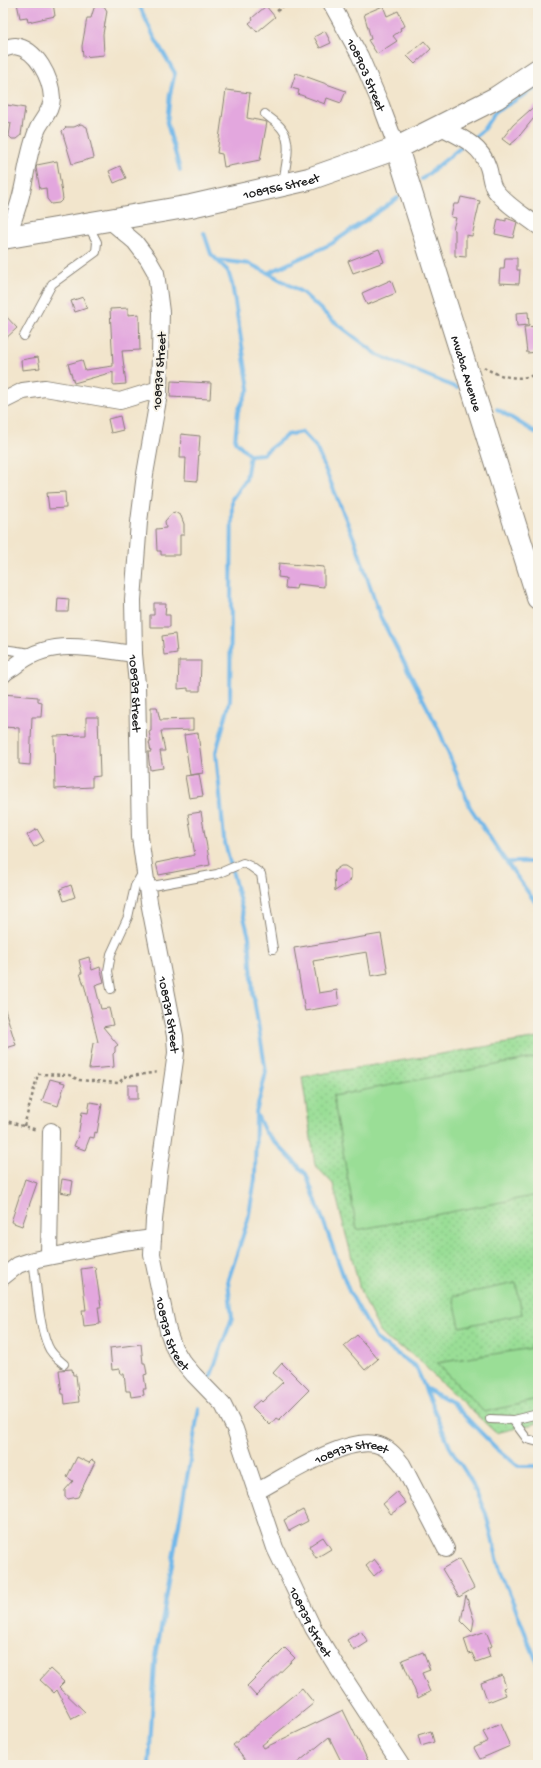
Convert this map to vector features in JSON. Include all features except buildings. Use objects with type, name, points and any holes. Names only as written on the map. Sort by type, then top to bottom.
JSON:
[{"type":"street","name":"108903 Street","points":[[331,3],[360,56],[381,105],[397,148]]},
{"type":"street","points":[[3,49],[15,46],[29,52],[42,64],[50,85],[52,99],[48,114],[39,127],[33,142],[22,191],[5,238]]},
{"type":"street","name":"108956 Street","points":[[5,238],[191,206],[309,179],[397,148],[496,98],[538,70]]},
{"type":"street","points":[[439,126],[469,142],[478,149],[488,167],[494,189],[500,197],[538,226]]},
{"type":"street","name":"Mvaba Avenue","points":[[397,148],[538,598]]},
{"type":"street","name":"108939 Street","points":[[109,220],[135,242],[148,259],[156,273],[161,312],[159,389],[145,474],[135,563],[133,600],[134,654],[137,684],[139,811],[144,870],[175,1036],[175,1070],[159,1172],[152,1238],[152,1254],[168,1331],[174,1348],[182,1361],[223,1405],[229,1417],[275,1548],[313,1628],[401,1765]]},
{"type":"street","points":[[3,401],[23,391],[44,388],[120,401],[159,389]]},
{"type":"street","points":[[3,675],[28,655],[52,647],[134,654]]},
{"type":"street","points":[[49,1256],[51,1131]]},
{"type":"street","points":[[3,1277],[18,1265],[33,1260],[123,1242],[152,1238]]},
{"type":"street","name":"108937 Street","points":[[256,1492],[328,1453],[359,1443],[375,1444],[384,1447],[393,1453],[402,1464],[446,1549]]},
{"type":"lane","points":[[265,114],[281,128],[287,142],[283,186]]},
{"type":"lane","points":[[24,336],[52,284],[96,252],[97,242],[88,224]]},
{"type":"lane","points":[[3,649],[34,653]]},
{"type":"lane","points":[[147,887],[217,874],[243,863],[250,866],[261,874],[273,949]]},
{"type":"lane","points":[[111,989],[108,971],[111,954],[128,917],[135,886],[144,870]]},
{"type":"lane","points":[[33,1260],[46,1340],[53,1355],[64,1364]]},
{"type":"lane","points":[[490,1419],[513,1420],[538,1414]]},
{"type":"lane","points":[[513,1420],[527,1439],[538,1442]]},
{"type":"path","points":[[277,11],[288,3]]},
{"type":"path","points":[[481,365],[488,370],[516,378],[532,377],[538,373]]},
{"type":"path","points":[[24,1126],[38,1074],[70,1075],[79,1080],[119,1083],[124,1076],[175,1070]]},
{"type":"path","points":[[3,1120],[42,1131],[51,1131]]},
{"type":"green space","points":[[538,1038],[538,1423],[496,1433],[433,1375],[418,1358],[388,1340],[380,1332],[361,1293],[333,1184],[315,1165],[302,1077]]},
{"type":"green space","points":[[538,1057],[538,1195],[357,1230],[333,1096]]},
{"type":"green space","points":[[516,1283],[522,1314],[460,1327],[453,1296]]},
{"type":"green space","points":[[538,1347],[538,1400],[484,1412],[437,1363]]},
{"type":"waterway","points":[[138,3],[154,37],[175,73],[170,94],[167,123],[180,170]]},
{"type":"waterway","points":[[471,140],[483,130],[495,112],[538,87]]},
{"type":"waterway","points":[[422,179],[465,144]]},
{"type":"waterway","points":[[268,273],[331,244],[398,198]]},
{"type":"waterway","points":[[204,233],[211,254],[228,271],[232,284],[249,388],[238,411],[235,441],[250,455],[263,454],[287,435],[302,432],[316,447],[355,541],[380,616],[439,730],[470,807],[502,856],[538,906]]},
{"type":"waterway","points":[[217,260],[250,264],[274,276],[303,293],[331,319],[378,355],[457,388]]},
{"type":"waterway","points":[[497,409],[538,434]]},
{"type":"waterway","points":[[250,455],[246,479],[232,499],[230,701],[216,752],[224,839],[249,937],[253,993],[266,1072],[256,1113],[265,1132],[306,1174],[349,1291],[376,1339],[416,1367],[425,1388],[451,1402],[497,1449],[518,1466],[538,1466]]},
{"type":"waterway","points":[[506,862],[538,862]]},
{"type":"waterway","points":[[210,1378],[232,1318],[228,1281],[248,1220],[255,1179],[256,1116]]},
{"type":"waterway","points":[[425,1389],[451,1449],[470,1479],[486,1514],[500,1570],[538,1665]]},
{"type":"waterway","points":[[149,1765],[155,1662],[199,1408]]}]
